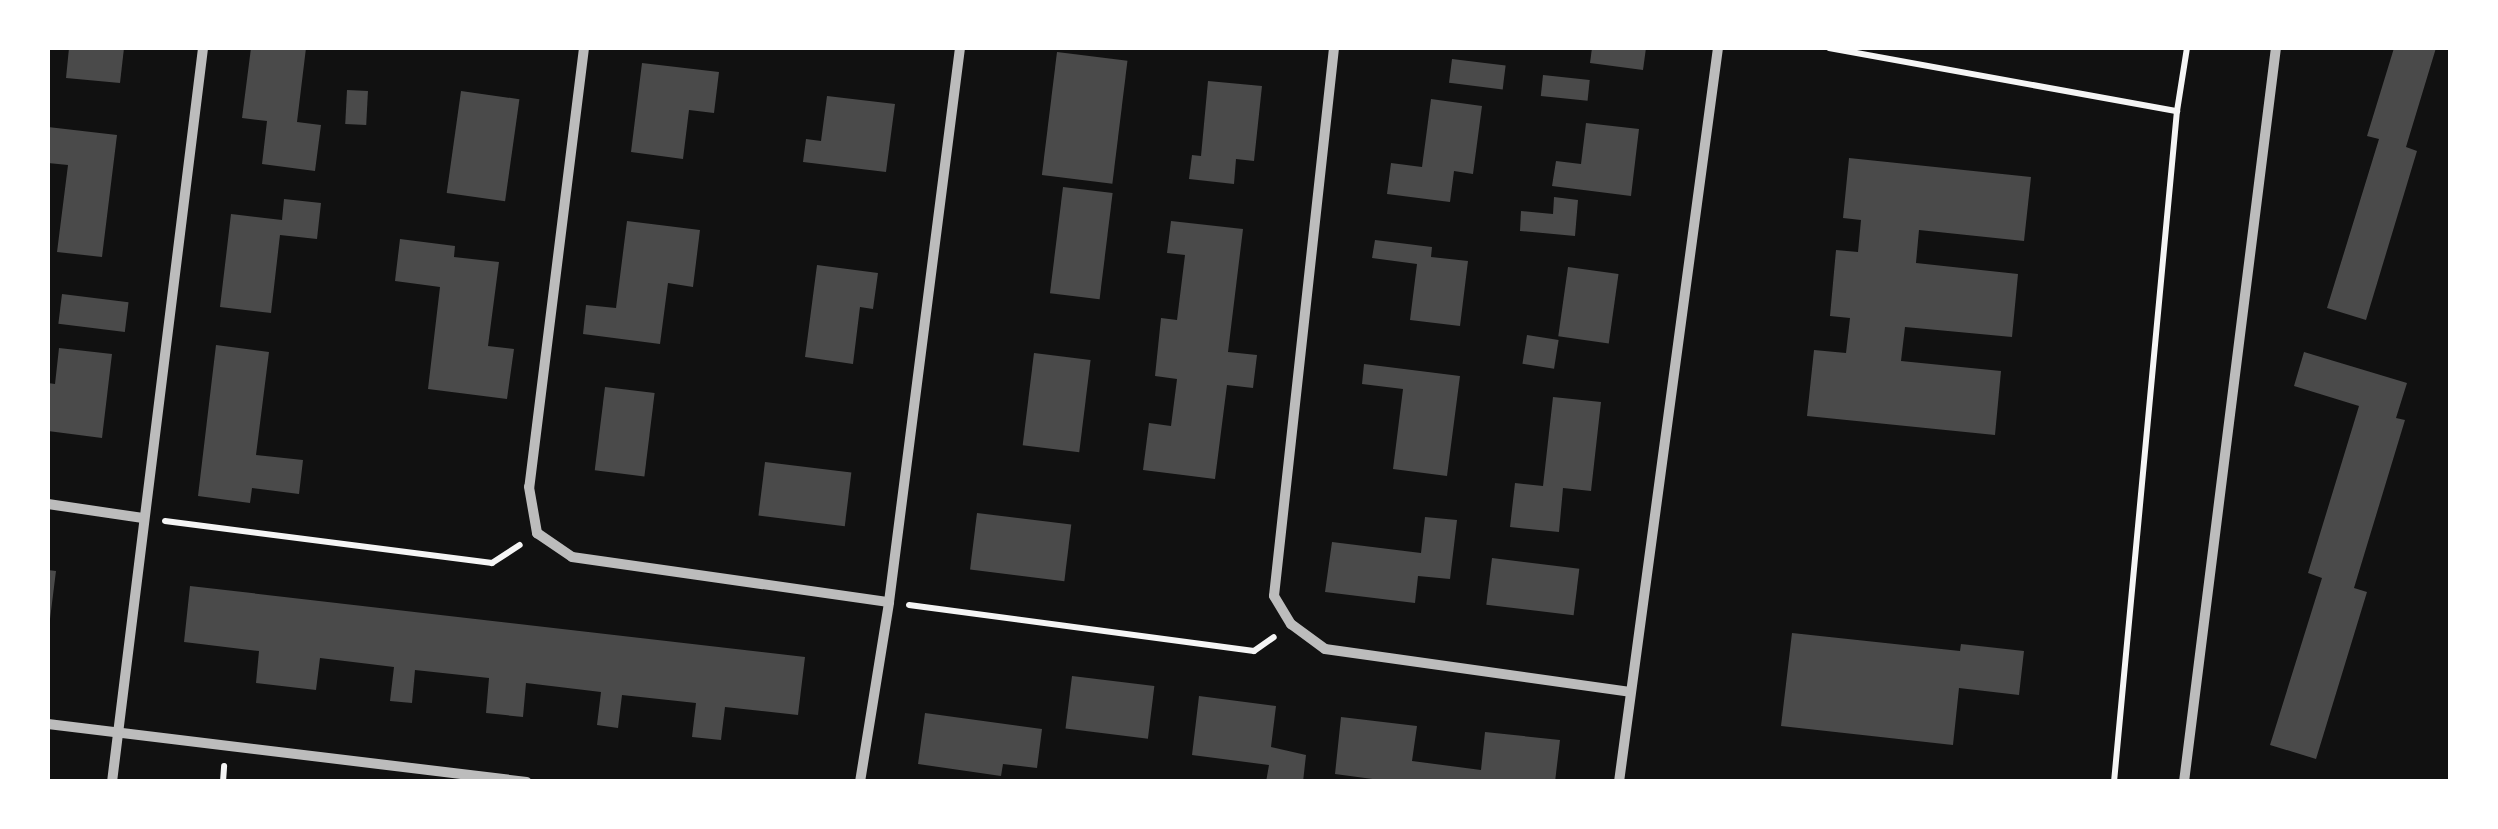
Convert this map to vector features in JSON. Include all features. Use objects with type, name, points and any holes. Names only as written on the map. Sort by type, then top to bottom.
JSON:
[{"type":"street","points":[[112,782],[203,48]]},
{"type":"street","points":[[584,48],[529,487],[538,533],[572,557],[889,602]]},
{"type":"street","points":[[860,782],[889,602],[960,48]]},
{"type":"street","points":[[1334,48],[1274,596],[1291,624],[1325,649],[1630,692]]},
{"type":"street","points":[[1619,782],[1718,48]]},
{"type":"street","points":[[2184,782],[2276,48]]},
{"type":"street","points":[[48,504],[144,518]]},
{"type":"street","points":[[48,724],[527,782]]},
{"type":"path","points":[[1830,48],[2178,111]]},
{"type":"path","points":[[2114,782],[2187,48]]},
{"type":"path","points":[[144,518],[492,563],[538,533]]},
{"type":"path","points":[[889,602],[1254,651],[1291,624]]},
{"type":"building","points":[[69,48],[124,48],[120,83],[66,78]]},
{"type":"building","points":[[251,48],[306,48],[297,122],[321,125],[315,171],[262,164],[267,121],[242,118]]},
{"type":"building","points":[[1592,48],[1646,48],[1643,70],[1590,63]]},
{"type":"building","points":[[2394,48],[2436,48],[2406,147],[2417,151],[2366,320],[2327,308],[2379,139],[2367,136]]},
{"type":"building","points":[[1057,52],[1127,61],[1112,184],[1042,175]]},
{"type":"building","points":[[1452,59],[1506,66],[1503,89],[1449,83]]},
{"type":"building","points":[[642,63],[719,72],[714,113],[689,110],[683,159],[631,152]]},
{"type":"building","points":[[1543,75],[1590,80],[1588,101],[1541,96]]},
{"type":"building","points":[[1208,81],[1262,86],[1254,161],[1236,159],[1234,184],[1189,179],[1192,155],[1201,156]]},
{"type":"building","points":[[347,90],[368,91],[366,125],[345,124]]},
{"type":"building","points":[[461,91],[519,99],[505,201],[447,193]]},
{"type":"building","points":[[827,96],[895,104],[886,172],[803,162],[806,139],[821,141]]},
{"type":"building","points":[[1431,99],[1482,106],[1473,174],[1454,171],[1450,202],[1387,194],[1391,163],[1422,167]]},
{"type":"building","points":[[1586,123],[1639,129],[1631,196],[1552,186],[1556,161],[1581,164]]},
{"type":"building","points":[[48,127],[117,135],[102,257],[57,252],[68,165],[48,163]]},
{"type":"building","points":[[1849,158],[2031,177],[2024,241],[1919,230],[1916,263],[2018,274],[2012,337],[1905,327],[1901,361],[2001,371],[1995,435],[1807,416],[1814,350],[1846,353],[1850,318],[1830,316],[1836,250],[1858,252],[1861,220],[1843,218]]},
{"type":"building","points":[[1063,187],[1113,193],[1100,299],[1050,293]]},
{"type":"building","points":[[1554,197],[1578,200],[1575,236],[1520,231],[1521,211],[1553,214]]},
{"type":"building","points":[[284,199],[321,203],[317,239],[280,235],[271,313],[220,307],[231,214],[282,220]]},
{"type":"building","points":[[627,221],[700,230],[693,287],[668,283],[660,344],[583,334],[586,305],[616,308]]},
{"type":"building","points":[[1171,221],[1243,229],[1228,352],[1257,355],[1253,388],[1227,385],[1215,479],[1143,470],[1149,423],[1171,426],[1177,379],[1155,376],[1161,318],[1177,320],[1185,255],[1167,253]]},
{"type":"building","points":[[400,239],[455,246],[454,257],[499,262],[488,346],[514,349],[507,399],[428,389],[440,287],[395,281]]},
{"type":"building","points":[[1375,240],[1432,247],[1431,257],[1468,261],[1460,326],[1410,320],[1417,264],[1372,258]]},
{"type":"building","points":[[817,265],[878,273],[873,309],[860,307],[853,364],[805,357]]},
{"type":"building","points":[[1568,267],[1619,274],[1609,343],[1558,336]]},
{"type":"building","points":[[62,294],[129,302],[125,332],[58,324]]},
{"type":"building","points":[[1527,335],[1559,340],[1554,369],[1522,364]]},
{"type":"building","points":[[216,345],[269,352],[256,455],[303,460],[299,494],[252,488],[250,503],[198,496]]},
{"type":"building","points":[[59,348],[112,354],[102,438],[48,431],[48,383],[55,384]]},
{"type":"building","points":[[2304,352],[2407,383],[2396,418],[2405,420],[2354,588],[2367,592],[2316,759],[2270,745],[2322,578],[2308,573],[2359,406],[2294,386]]},
{"type":"building","points":[[1034,353],[1091,360],[1079,452],[1023,445]]},
{"type":"building","points":[[1364,364],[1460,376],[1447,476],[1393,469],[1403,389],[1362,384]]},
{"type":"building","points":[[605,387],[655,393],[644,476],[595,470]]},
{"type":"building","points":[[1553,397],[1601,402],[1591,491],[1563,488],[1559,532],[1510,527],[1515,483],[1543,486]]},
{"type":"building","points":[[765,462],[851,473],[845,526],[758,516]]},
{"type":"building","points":[[977,513],[1071,525],[1064,581],[970,570]]},
{"type":"building","points":[[1425,517],[1457,520],[1450,579],[1418,576],[1415,603],[1325,592],[1332,542],[1421,553]]},
{"type":"building","points":[[1492,558],[1579,569],[1574,615],[1486,605]]},
{"type":"building","points":[[48,570],[56,571],[50,619],[48,619]]},
{"type":"building","points":[[190,586],[805,657],[798,715],[725,707],[721,740],[692,737],[696,703],[622,695],[618,728],[597,725],[601,692],[526,683],[523,717],[486,713],[489,678],[415,670],[412,703],[390,701],[394,667],[320,658],[316,690],[256,683],[259,651],[184,642]]},
{"type":"building","points":[[1792,633],[1960,651],[1961,644],[2024,651],[2019,695],[1959,688],[1953,745],[1781,726]]},
{"type":"building","points":[[1072,676],[1154,686],[1148,739],[1066,729]]},
{"type":"building","points":[[1199,696],[1276,706],[1271,747],[1306,755],[1303,782],[1266,782],[1269,765],[1192,755]]},
{"type":"building","points":[[925,713],[1042,729],[1037,768],[1003,764],[1001,776],[918,764]]},
{"type":"building","points":[[1341,717],[1417,726],[1412,761],[1481,770],[1485,732],[1560,740],[1555,782],[1395,782],[1335,774]]}]
